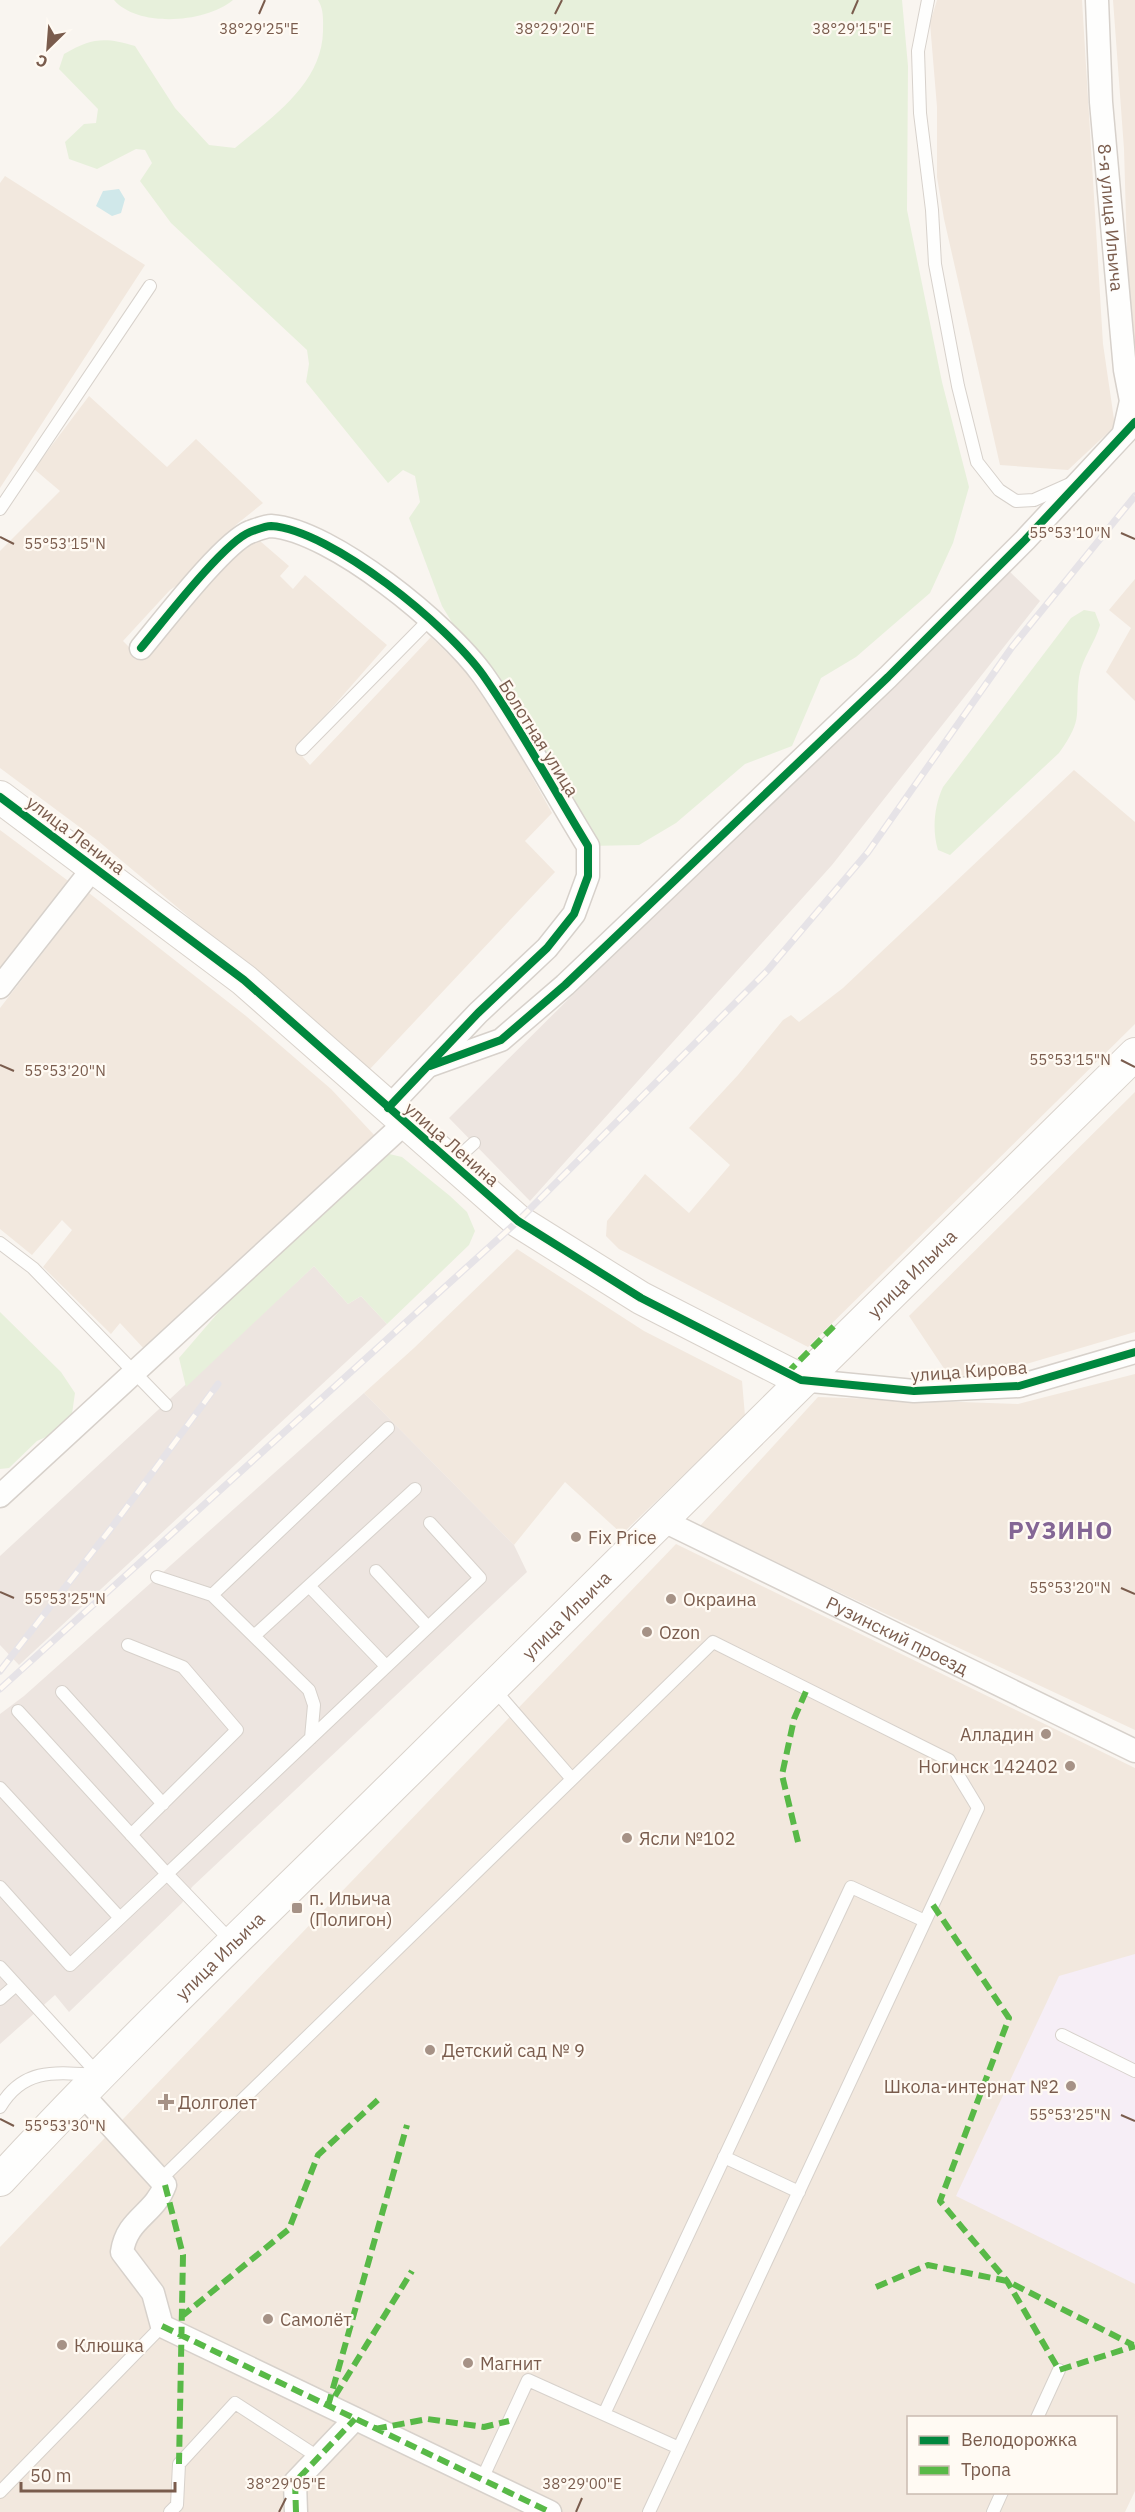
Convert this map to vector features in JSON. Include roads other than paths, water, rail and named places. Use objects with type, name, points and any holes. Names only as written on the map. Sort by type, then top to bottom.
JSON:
[{"type":"main road","name":"улица Ленина","points":[[0,797],[244,980],[518,1221],[641,1298],[801,1380]]},
{"type":"main road","name":"улица Ильича","points":[[0,2180],[90,2084],[493,1688],[801,1380],[1135,1054]]},
{"type":"street","name":"8-я улица Ильича","points":[[1097,0],[1103,125],[1125,370],[1131,401],[1130,427]]},
{"type":"street","points":[[427,1067],[501,1040],[565,985],[872,693],[994,572],[1130,427]]},
{"type":"street","name":"Болотная улица","points":[[0,1496],[135,1371],[397,1116],[427,1067],[478,1012],[547,948],[574,914],[588,876],[588,846],[482,674],[429,620],[355,560],[301,532],[269,526],[246,533],[222,554],[141,648]]},
{"type":"street","points":[[0,987],[94,867]]},
{"type":"street","name":"улица Кирова","points":[[801,1380],[914,1391],[1019,1386],[1135,1352]]},
{"type":"street","name":"Рузинский проезд","points":[[662,1520],[1135,1751]]},
{"type":"street","points":[[90,2084],[165,2186],[160,2198],[124,2235],[122,2252],[153,2293],[162,2326],[550,2512]]},
{"type":"street","points":[[296,2512],[295,2482],[355,2419]]},
{"type":"lane","points":[[928,0],[918,51],[920,113],[932,210],[934,264],[958,386],[977,462],[999,490],[1016,501],[1034,501],[1082,478]]},
{"type":"lane","points":[[0,509],[150,286]]},
{"type":"lane","points":[[302,749],[429,620]]},
{"type":"lane","points":[[451,1163],[474,1143]]},
{"type":"lane","points":[[0,1243],[33,1268],[135,1371],[166,1406]]},
{"type":"lane","points":[[212,1595],[388,1428]]},
{"type":"lane","points":[[254,1636],[415,1489]]},
{"type":"lane","points":[[0,1887],[70,1965],[480,1578],[430,1523]]},
{"type":"lane","points":[[376,1571],[428,1627]]},
{"type":"lane","points":[[157,1577],[212,1595],[309,1690],[314,1705],[311,1738]]},
{"type":"lane","points":[[309,1586],[387,1666]]},
{"type":"lane","points":[[156,2176],[714,1642],[949,1760],[978,1808],[649,2512]]},
{"type":"lane","points":[[128,1645],[183,1667],[237,1730],[131,1835]]},
{"type":"lane","points":[[493,1688],[572,1779]]},
{"type":"lane","points":[[62,1692],[163,1804]]},
{"type":"lane","points":[[18,1711],[233,1944]]},
{"type":"lane","points":[[0,1788],[120,1918]]},
{"type":"lane","points":[[604,2414],[851,1887],[925,1921]]},
{"type":"lane","points":[[0,1967],[16,1984],[90,2084]]},
{"type":"lane","points":[[0,1999],[16,1984]]},
{"type":"lane","points":[[1062,2035],[1135,2071]]},
{"type":"lane","points":[[0,2107],[10,2089],[49,2071],[90,2084]]},
{"type":"lane","points":[[724,2157],[799,2192]]},
{"type":"lane","points":[[0,2492],[162,2326]]},
{"type":"lane","points":[[1038,2416],[1059,2370]]},
{"type":"lane","points":[[482,2479],[528,2380],[679,2448]]},
{"type":"lane","points":[[170,2512],[177,2505],[179,2464],[235,2403],[318,2457]]},
{"type":"lane","points":[[993,2512],[1002,2494]]},
{"type":"water","points":[[119,189],[125,199],[121,213],[112,216],[96,206],[103,191]]},
{"type":"railway","points":[[0,1689],[518,1221],[767,971],[868,852],[1012,647],[1135,496]]},
{"type":"railway","points":[[0,1671],[112,1527],[218,1384]]},
{"type":"place","name":"Fix Price","points":[[576,1537]]},
{"type":"place","name":"Окраина","points":[[671,1599]]},
{"type":"place","name":"Ozon","points":[[647,1632]]},
{"type":"place","name":"Алладин","points":[[1046,1734]]},
{"type":"place","name":"Ногинск 142402","points":[[1070,1766]]},
{"type":"place","name":"Ясли №102","points":[[627,1838]]},
{"type":"place","name":"п. Ильича (Полигон)","points":[[297,1908]]},
{"type":"place","name":"Детский сад № 9","points":[[430,2050]]},
{"type":"place","name":"Школа-интернат №2","points":[[1071,2086]]},
{"type":"place","name":"Долголет","points":[[166,2102]]},
{"type":"place","name":"Самолёт","points":[[268,2319]]},
{"type":"place","name":"Клюшка","points":[[62,2345]]},
{"type":"place","name":"Магнит","points":[[468,2363]]},
{"type":"district","name":"РУЗИНО","points":[[1061,1530]]}]
